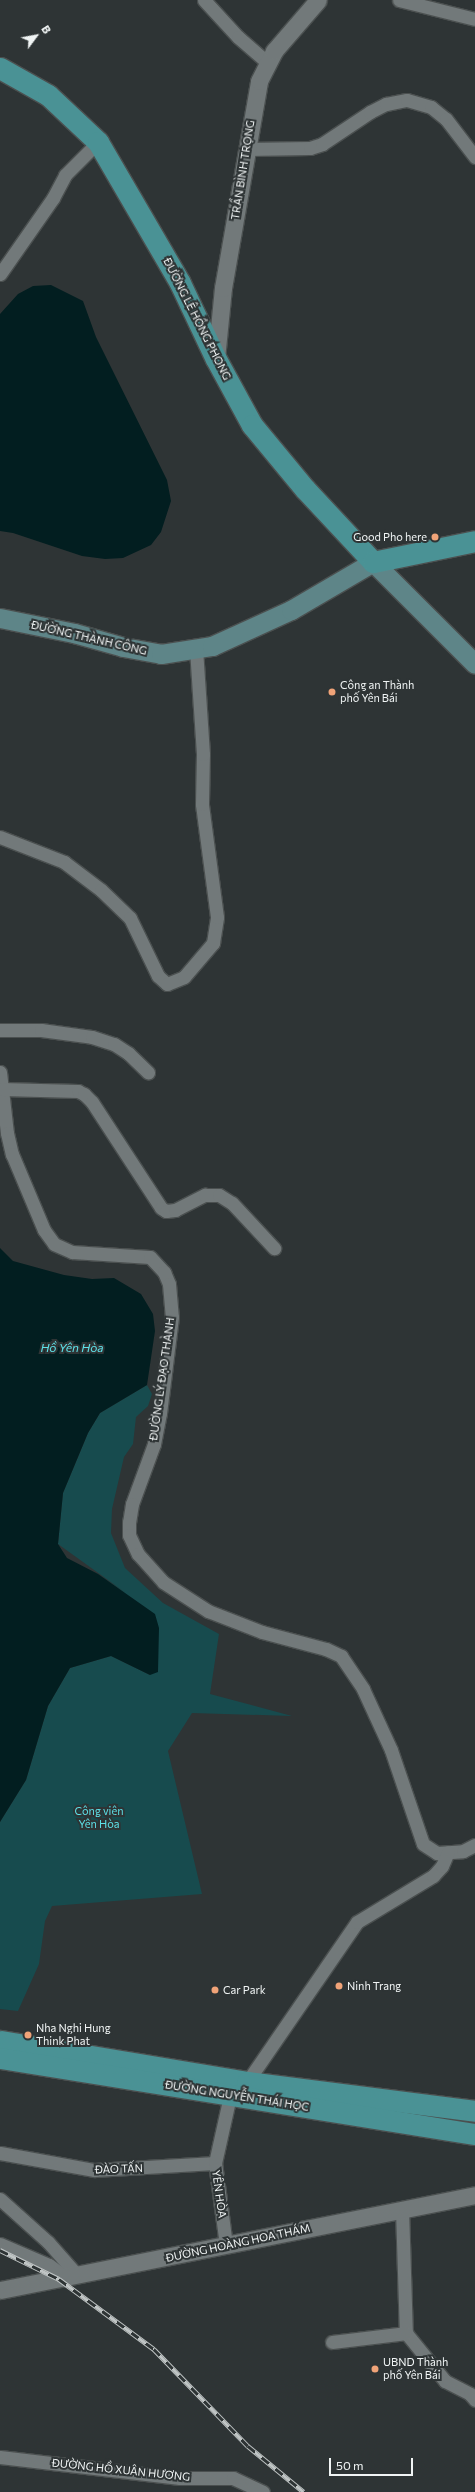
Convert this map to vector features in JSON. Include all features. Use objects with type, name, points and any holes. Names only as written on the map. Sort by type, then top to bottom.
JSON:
[{"type":"main road","name":"ĐƯỜNG LÊ HỒNG PHONG","points":[[0,68],[48,95],[98,142],[180,283],[216,360],[252,425],[305,489],[373,562]]},
{"type":"main road","points":[[373,562],[475,540]]},
{"type":"main road","points":[[373,562],[475,664]]},
{"type":"main road","name":"ĐƯỜNG THÀNH CÔNG","points":[[0,618],[74,633],[123,647],[161,654],[212,646],[291,610],[373,562]]},
{"type":"main road","name":"ĐƯỜNG NGUYỄN THÁI HỌC","points":[[0,2041],[247,2082],[475,2111]]},
{"type":"main road","name":"ĐƯỜNG NGUYỄN THÁI HỌC","points":[[0,2058],[475,2134]]},
{"type":"street","points":[[204,0],[238,36],[267,62]]},
{"type":"street","name":"TRẦN BÌNH TRỌNG","points":[[216,360],[223,288],[242,187],[246,149],[259,81],[267,62],[318,0]]},
{"type":"street","points":[[399,0],[475,19]]},
{"type":"street","points":[[246,149],[310,148],[322,144],[370,112],[399,100],[407,100],[431,107],[446,119],[475,157]]},
{"type":"street","points":[[0,274],[53,198],[65,175],[98,142]]},
{"type":"street","points":[[0,837],[64,862],[101,890],[130,918],[158,976],[167,984],[184,977],[213,943],[217,917],[202,804],[203,754],[196,648]]},
{"type":"street","points":[[0,1030],[41,1030],[92,1037],[118,1047],[148,1072]]},
{"type":"street","name":"ĐƯỜNG LÝ ĐẠO THÀNH","points":[[0,1072],[7,1133],[12,1154],[44,1230],[54,1244],[72,1252],[150,1257],[164,1272],[169,1284],[172,1317],[160,1413],[154,1444],[132,1504],[129,1522],[129,1535],[138,1554],[163,1582],[208,1611],[262,1632],[326,1649],[341,1656],[363,1689],[391,1750],[423,1844],[437,1853],[463,1851],[475,1844]]},
{"type":"street","points":[[2,1089],[78,1092],[84,1094],[92,1102],[161,1208],[170,1211],[205,1196],[219,1195],[232,1203],[274,1248]]},
{"type":"street","points":[[247,2082],[357,1922],[433,1876],[442,1866],[448,1852]]},
{"type":"street","name":"YÊN HÒA","points":[[226,2245],[215,2163],[230,2096]]},
{"type":"street","name":"ĐÀO TẤN","points":[[0,2153],[94,2170],[215,2163]]},
{"type":"street","name":"ĐƯỜNG HOÀNG HOA THÁM","points":[[0,2290],[72,2277],[475,2195]]},
{"type":"street","points":[[0,2199],[48,2242],[72,2277]]},
{"type":"street","points":[[402,2210],[406,2333],[445,2381],[470,2394],[475,2400]]},
{"type":"street","points":[[0,2244],[49,2265],[72,2277]]},
{"type":"street","points":[[332,2342],[406,2333]]},
{"type":"street","name":"ĐƯỜNG HỒ XUÂN HƯƠNG","points":[[0,2457],[180,2478],[232,2478],[263,2492]]},
{"type":"green space","name":"Công viên Yên Hòa","points":[[147,1385],[152,1394],[148,1406],[136,1417],[133,1444],[124,1457],[112,1509],[111,1533],[125,1568],[163,1603],[219,1634],[210,1694],[292,1716],[192,1713],[168,1751],[202,1894],[52,1906],[45,1921],[39,1964],[18,2011],[0,2009],[0,1822],[26,1780],[48,1706],[70,1668],[111,1656],[150,1675],[96,1573],[126,1593],[58,1544],[63,1493],[88,1433],[100,1413]]},
{"type":"water","points":[[51,285],[83,301],[96,337],[167,480],[171,501],[161,532],[151,545],[123,558],[105,559],[82,556],[13,533],[0,531],[0,314],[18,294],[33,286]]},
{"type":"water","name":"Hồ Yên Hòa","points":[[0,1248],[13,1261],[64,1275],[92,1279],[114,1278],[141,1294],[153,1314],[155,1331],[147,1385],[100,1413],[88,1433],[63,1493],[58,1544],[67,1558],[98,1574],[155,1614],[159,1628],[158,1672],[150,1675],[111,1656],[70,1668],[48,1706],[26,1780],[0,1822]]},
{"type":"railway","points":[[0,2250],[59,2279],[154,2349],[248,2446],[304,2492]]},
{"type":"place","name":"Good Pho here","points":[[435,537]]},
{"type":"place","name":"Công an Thành phố Yên Bái","points":[[332,692]]},
{"type":"place","name":"Ninh Trang","points":[[339,1986]]},
{"type":"place","name":"Car Park","points":[[215,1990]]},
{"type":"place","name":"Nha Nghi Hung Think Phat","points":[[28,2035]]},
{"type":"place","name":"UBND Thành phố Yên Bái","points":[[375,2369]]}]
